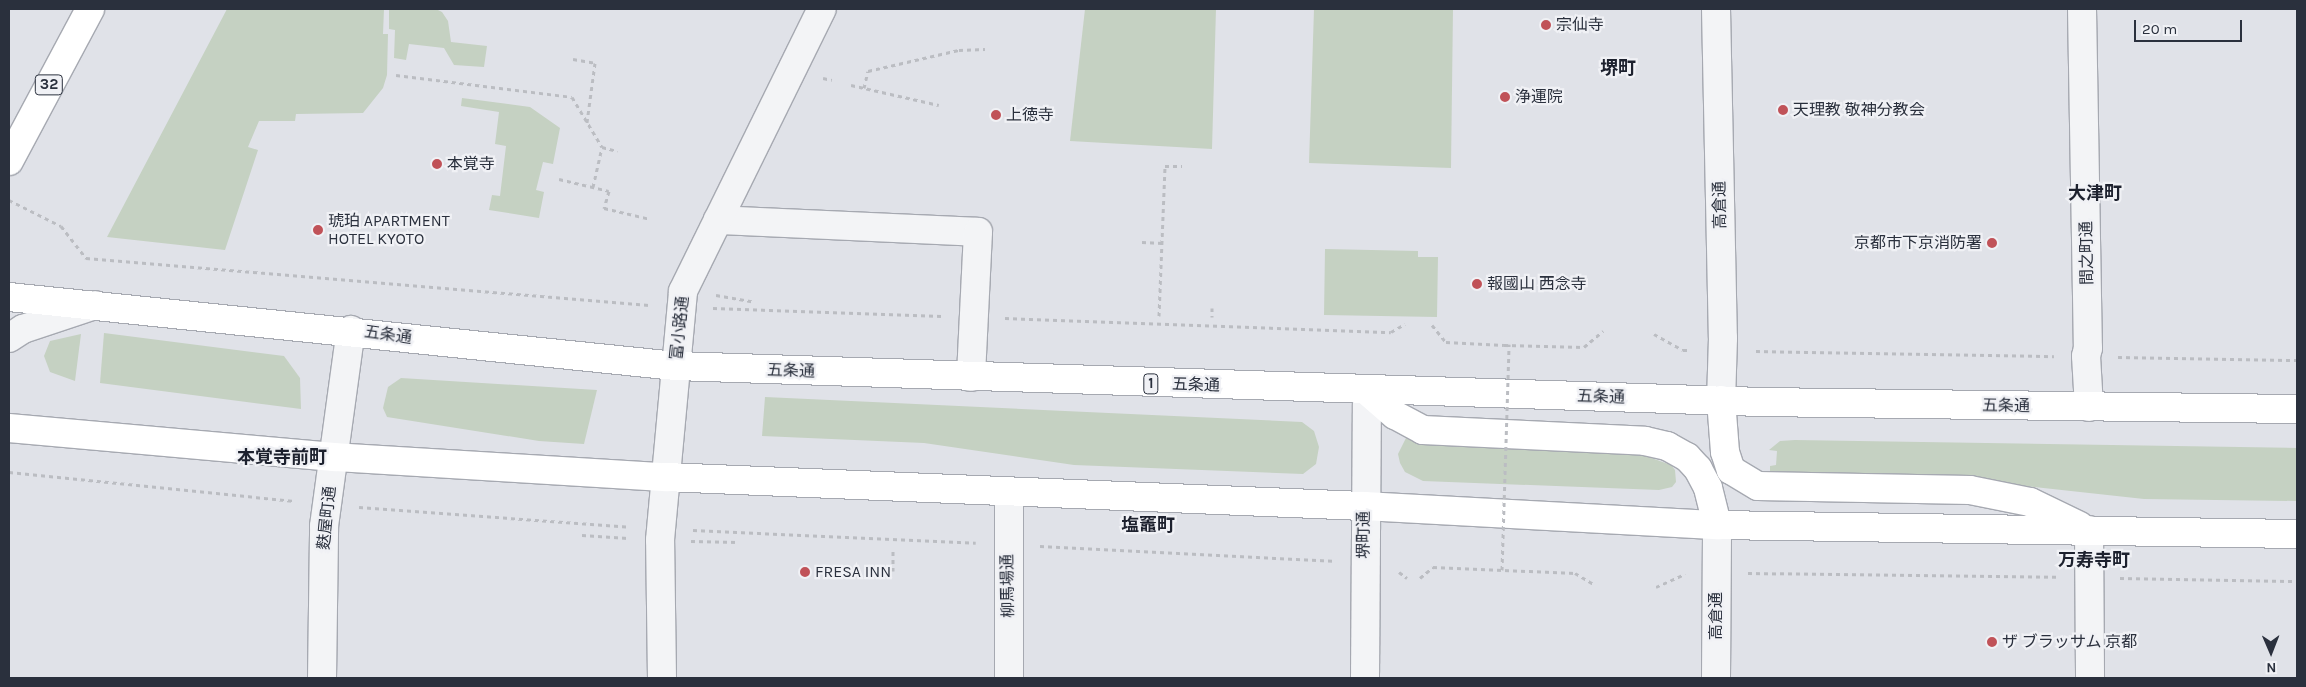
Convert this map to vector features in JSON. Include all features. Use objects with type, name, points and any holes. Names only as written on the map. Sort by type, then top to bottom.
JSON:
[{"type":"main road","name":"32","points":[[9,161],[90,9]]},
{"type":"main road","name":"五条通","points":[[9,297],[351,330],[497,350],[676,366],[1366,391],[1721,400],[2297,410]]},
{"type":"main road","points":[[1366,391],[1395,415],[1423,430],[1645,441],[1667,446],[1688,457],[1698,469],[1717,525]]},
{"type":"main road","points":[[1721,400],[1725,452],[1731,470],[1758,486],[1970,490],[2030,502],[2088,530]]},
{"type":"main road","points":[[9,428],[334,457],[665,477],[1009,493],[1364,506],[1717,525],[2297,534]]},
{"type":"street","name":"富小路通","points":[[662,678],[649,534],[665,477],[683,291],[822,9]]},
{"type":"street","name":"高倉通","points":[[1716,9],[1722,351],[1721,400]]},
{"type":"street","name":"間之町通","points":[[2082,9],[2088,348],[2086,356],[2089,407]]},
{"type":"street","points":[[718,220],[978,232],[971,377]]},
{"type":"street","points":[[9,338],[23,329],[95,305]]},
{"type":"street","name":"麩屋町通","points":[[322,678],[324,526],[351,330]]},
{"type":"street","name":"堺町通","points":[[1365,678],[1364,506],[1366,391]]},
{"type":"street","name":"柳馬場通","points":[[1009,493],[1007,544],[1009,678]]},
{"type":"street","name":"高倉通","points":[[1716,678],[1717,525]]},
{"type":"street","points":[[2088,530],[2090,678]]},
{"type":"path","points":[[864,88],[868,71],[959,50],[985,49]]},
{"type":"path","points":[[573,59],[596,62],[587,122]]},
{"type":"path","points":[[438,80],[439,74]]},
{"type":"path","points":[[396,75],[572,97],[602,147],[593,187]]},
{"type":"path","points":[[851,85],[939,106]]},
{"type":"path","points":[[602,147],[617,151]]},
{"type":"path","points":[[1159,316],[1165,166],[1182,166]]},
{"type":"path","points":[[559,179],[608,191],[604,208],[650,219]]},
{"type":"path","points":[[1142,242],[1162,243]]},
{"type":"path","points":[[712,294],[754,302]]},
{"type":"path","points":[[1212,308],[1212,317]]},
{"type":"path","points":[[1432,325],[1446,342],[1584,347],[1603,331]]},
{"type":"path","points":[[1654,334],[1683,350],[2297,360]]},
{"type":"path","points":[[1502,570],[1509,344]]},
{"type":"path","points":[[9,472],[649,534]]},
{"type":"path","points":[[582,535],[649,534],[1007,544],[1364,562],[1388,564],[1407,578]]},
{"type":"path","points":[[685,541],[738,542]]},
{"type":"path","points":[[893,550],[893,571]]},
{"type":"path","points":[[1420,578],[1434,567],[1575,572],[1593,584]]},
{"type":"path","points":[[1656,587],[1689,572],[2297,581]]},
{"type":"green space","points":[[227,9],[384,9],[383,34],[388,34],[387,75],[383,88],[363,113],[296,114],[295,121],[259,121],[248,147],[258,150],[225,250],[107,237]]},
{"type":"green space","points":[[389,9],[436,9],[442,12],[448,21],[451,42],[487,46],[484,67],[454,65],[444,48],[409,44],[406,60],[394,58],[395,30],[389,29]]},
{"type":"green space","points":[[1085,9],[1216,9],[1212,149],[1070,141]]},
{"type":"green space","points":[[1314,9],[1453,9],[1451,168],[1309,163]]},
{"type":"green space","points":[[462,98],[530,107],[560,128],[553,164],[543,162],[536,190],[544,192],[539,218],[489,210],[492,195],[500,196],[506,146],[495,144],[499,112],[461,106]]},
{"type":"green space","points":[[1325,249],[1418,251],[1418,257],[1438,257],[1437,317],[1324,315]]},
{"type":"green space","points":[[104,333],[284,356],[300,378],[301,409],[100,383]]},
{"type":"green space","points":[[81,334],[75,381],[50,372],[44,356],[50,341]]},
{"type":"green space","points":[[401,378],[597,390],[584,444],[539,441],[387,417],[383,408],[388,387]]},
{"type":"green space","points":[[765,397],[1302,422],[1314,431],[1319,447],[1316,464],[1303,474],[1074,465],[924,443],[762,436]]},
{"type":"green space","points":[[1406,438],[1444,444],[1632,451],[1671,465],[1675,470],[1676,482],[1672,487],[1659,490],[1423,481],[1405,472],[1400,463],[1398,454]]},
{"type":"green space","points":[[1780,441],[2297,448],[2297,501],[2144,499],[1970,480],[1778,476],[1770,471],[1770,466],[1776,465],[1777,451],[1769,450]]},
{"type":"place","name":"宗仙寺","points":[[1546,25]]},
{"type":"place","name":"浄運院","points":[[1505,97]]},
{"type":"place","name":"天理教 敬神分教会","points":[[1783,110]]},
{"type":"place","name":"上徳寺","points":[[996,115]]},
{"type":"place","name":"本覚寺","points":[[437,164]]},
{"type":"place","name":"琥珀 APARTMENT HOTEL KYOTO","points":[[318,230]]},
{"type":"place","name":"京都市下京消防署","points":[[1992,243]]},
{"type":"place","name":"報國山 西念寺","points":[[1477,284]]},
{"type":"place","name":"FRESA INN","points":[[805,572]]},
{"type":"place","name":"ザ ブラッサム 京都","points":[[1992,642]]},
{"type":"district","name":"堺町","points":[[1618,68]]},
{"type":"district","name":"大津町","points":[[2095,193]]},
{"type":"district","name":"本覚寺前町","points":[[282,457]]},
{"type":"district","name":"塩竈町","points":[[1148,525]]},
{"type":"district","name":"万寿寺町","points":[[2094,560]]}]
